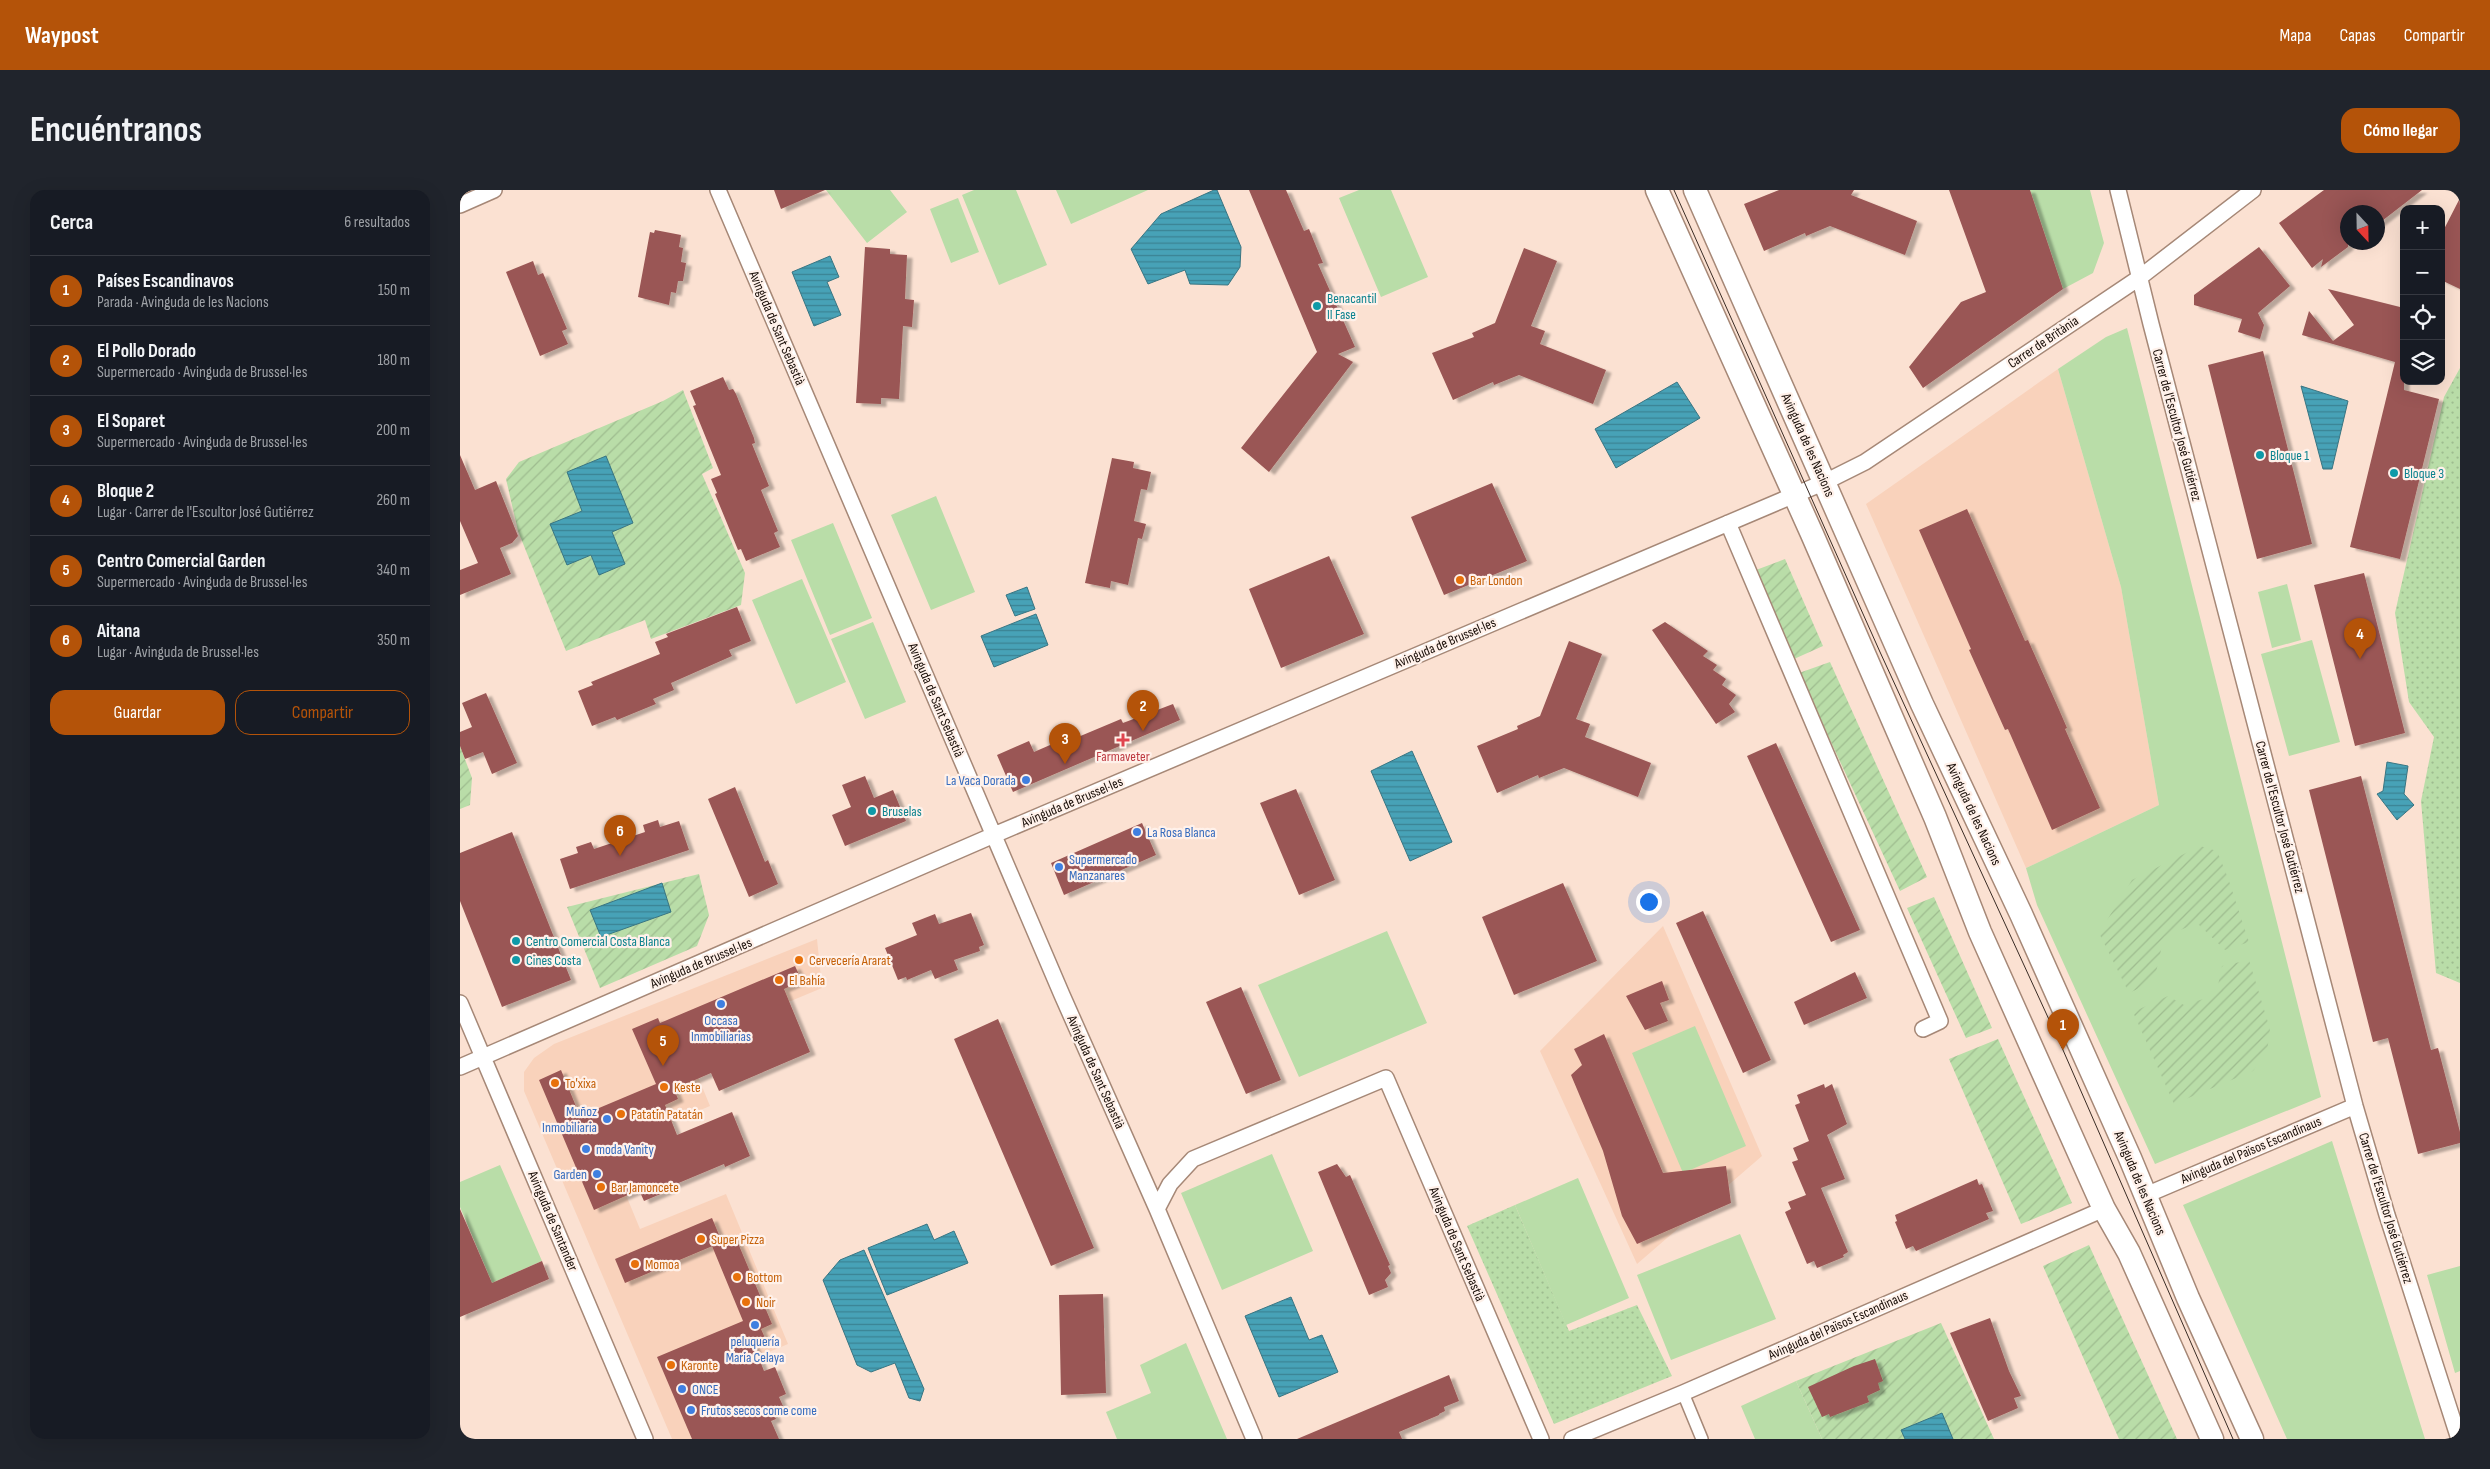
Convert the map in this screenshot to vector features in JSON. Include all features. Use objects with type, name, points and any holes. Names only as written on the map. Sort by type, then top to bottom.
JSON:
[{"type":"main road","points":[[1657,190],[1795,495],[1935,818],[1980,932],[2104,1209],[2129,1253],[2212,1439]]},
{"type":"main road","name":"Avinguda de les Nacions","points":[[1695,190],[1922,704],[2021,914],[2146,1195],[2188,1298],[2252,1439]]},
{"type":"street","points":[[460,205],[494,190]]},
{"type":"street","name":"Avinguda de Sant Sebastià","points":[[718,190],[1062,995],[1157,1209],[1254,1439]]},
{"type":"street","name":"Carrer de l'Escultor José Gutiérrez","points":[[2118,190],[2139,278],[2355,1106],[2387,1215],[2459,1439]]},
{"type":"street","name":"Carrer de Britània","points":[[1825,482],[1865,462],[2139,278],[2253,190]]},
{"type":"street","name":"Avinguda de Brussel·les","points":[[460,1067],[994,835],[1825,482]]},
{"type":"street","points":[[1728,523],[1940,1022],[1923,1029]]},
{"type":"street","name":"Avinguda de Santander","points":[[460,1003],[645,1439]]},
{"type":"street","name":"Avinguda de Sant Sebastià","points":[[1157,1209],[1170,1184],[1193,1158],[1386,1078],[1541,1439]]},
{"type":"street","name":"Avinguda del Països Escandinaus","points":[[2146,1195],[2355,1106]]},
{"type":"street","name":"Avinguda del Països Escandinaus","points":[[1572,1439],[1683,1393],[2104,1209]]},
{"type":"street","points":[[1683,1393],[1702,1439]]},
{"type":"shaded area","points":[[2058,369],[2121,587],[2159,805],[2026,868],[1866,504]]},
{"type":"shaded area","points":[[1663,926],[1762,1156],[1637,1264],[1540,1051]]},
{"type":"shaded area","points":[[817,939],[822,988],[685,1045],[710,1106],[607,1149],[640,1229],[726,1194],[788,1344],[705,1379],[730,1439],[672,1439],[524,1091],[524,1072],[534,1058],[554,1044]]},
{"type":"green space","points":[[826,190],[890,190],[907,212],[867,243]]},
{"type":"green space","points":[[974,190],[1016,190],[1047,265],[999,285],[962,195]]},
{"type":"green space","points":[[1056,190],[1148,190],[1071,224]]},
{"type":"green space","points":[[1359,190],[1391,190],[1428,277],[1381,297],[1339,198]]},
{"type":"green space","points":[[2030,190],[2090,190],[2104,243],[2093,273],[2063,289]]},
{"type":"green space","points":[[958,198],[979,252],[951,263],[930,209]]},
{"type":"green space","points":[[2127,328],[2321,1097],[2155,1164],[2037,905],[2026,868],[2159,805],[2121,587],[2058,369],[2106,337]]},
{"type":"green space","points":[[2460,368],[2460,983],[2436,973],[2421,801],[2434,737],[2409,702],[2395,613],[2444,397]]},
{"type":"green space","points":[[683,390],[713,468],[702,474],[745,573],[741,605],[651,639],[645,620],[566,651],[518,531],[506,479],[519,462],[663,401]]},
{"type":"green space","points":[[936,496],[975,592],[931,610],[891,515]]},
{"type":"green space","points":[[833,523],[872,618],[830,635],[791,540]]},
{"type":"green space","points":[[1785,559],[1823,646],[1794,659],[1756,570]]},
{"type":"green space","points":[[802,579],[846,682],[796,704],[752,600]]},
{"type":"green space","points":[[2287,584],[2301,640],[2272,648],[2258,592]]},
{"type":"green space","points":[[873,622],[906,702],[865,719],[831,639]]},
{"type":"green space","points":[[2312,640],[2340,742],[2289,756],[2261,654]]},
{"type":"green space","points":[[1830,662],[1927,877],[1900,891],[1799,673]]},
{"type":"green space","points":[[460,746],[472,778],[470,805],[460,809]]},
{"type":"green space","points":[[2200,846],[2217,851],[2249,942],[2225,950],[2197,923],[2164,937],[2154,981],[2129,993],[2099,933],[2132,880]]},
{"type":"green space","points":[[699,874],[709,915],[697,946],[600,988],[567,907]]},
{"type":"green space","points":[[1934,897],[1992,1028],[1966,1038],[1907,908]]},
{"type":"green space","points":[[1387,931],[1427,1023],[1299,1077],[1258,985]]},
{"type":"green space","points":[[2249,960],[2270,1029],[2267,1052],[2253,1071],[2174,1104],[2133,1012],[2168,996],[2184,1005],[2216,995],[2222,966]]},
{"type":"green space","points":[[1695,1026],[1746,1146],[1683,1173],[1632,1053]]},
{"type":"green space","points":[[1998,1039],[2072,1203],[2021,1224],[1949,1059]]},
{"type":"green space","points":[[2332,1141],[2425,1439],[2287,1439],[2183,1205]]},
{"type":"green space","points":[[1272,1154],[1313,1251],[1222,1290],[1181,1193]]},
{"type":"green space","points":[[500,1165],[542,1261],[492,1283],[460,1207],[460,1182]]},
{"type":"green space","points":[[1578,1178],[1629,1298],[1566,1325],[1515,1205]]},
{"type":"green space","points":[[1515,1205],[1569,1331],[1637,1305],[1672,1376],[1554,1424],[1467,1226]]},
{"type":"green space","points":[[1740,1234],[1776,1319],[1671,1360],[1637,1275]]},
{"type":"green space","points":[[2089,1245],[2177,1439],[2119,1439],[2043,1266]]},
{"type":"green space","points":[[2460,1266],[2460,1371],[2455,1373],[2427,1275]]},
{"type":"green space","points":[[1941,1323],[1994,1439],[1822,1439],[1796,1381]]},
{"type":"green space","points":[[1186,1343],[1227,1439],[1117,1439],[1106,1412],[1151,1393],[1140,1365]]},
{"type":"green space","points":[[1796,1381],[1822,1439],[1755,1439],[1741,1406]]},
{"type":"water","points":[[1217,190],[1241,247],[1240,267],[1228,285],[1190,284],[1185,270],[1148,284],[1131,249],[1161,214]]},
{"type":"water","points":[[830,256],[839,277],[827,282],[841,315],[814,326],[792,272]]},
{"type":"water","points":[[1677,382],[1700,418],[1616,468],[1595,429]]},
{"type":"water","points":[[2301,386],[2348,401],[2332,469],[2323,469]]},
{"type":"water","points":[[606,456],[633,523],[612,532],[625,564],[599,575],[591,555],[567,565],[550,524],[582,511],[567,472]]},
{"type":"water","points":[[1027,587],[1035,609],[1015,616],[1006,595]]},
{"type":"water","points":[[1036,614],[1048,645],[994,667],[981,636]]},
{"type":"water","points":[[1412,751],[1452,842],[1410,861],[1371,771]]},
{"type":"water","points":[[2387,762],[2408,766],[2404,794],[2414,805],[2397,820],[2377,794],[2383,791]]},
{"type":"water","points":[[662,883],[671,912],[601,937],[590,910]]},
{"type":"water","points":[[927,1224],[934,1240],[954,1231],[968,1263],[887,1295],[868,1248]]},
{"type":"water","points":[[864,1250],[924,1389],[920,1401],[909,1398],[895,1363],[871,1372],[857,1365],[823,1280],[840,1260]]},
{"type":"water","points":[[1291,1297],[1309,1340],[1322,1335],[1338,1372],[1279,1397],[1245,1316]]},
{"type":"water","points":[[1942,1413],[1953,1439],[1905,1439],[1901,1430]]},
{"type":"building","points":[[774,190],[825,190],[781,209]]},
{"type":"building","name":"Benacantil II Fase","points":[[1249,190],[1286,190],[1304,231],[1309,229],[1323,263],[1318,264],[1355,347],[1338,354],[1353,362],[1269,472],[1241,448],[1317,352]]},
{"type":"building","points":[[1779,190],[1854,190],[1851,195],[1917,221],[1905,255],[1830,226],[1806,236],[1805,233],[1764,251],[1744,204]]},
{"type":"building","points":[[1949,190],[2030,190],[2063,289],[1923,388],[1909,367],[1961,302],[1986,292]]},
{"type":"building","points":[[2324,190],[2422,190],[2400,205],[2385,219],[2385,205],[2340,205],[2340,250],[2344,250],[2321,267],[2323,259],[2312,268],[2279,223]]},
{"type":"building","points":[[2460,198],[2460,289],[2445,282],[2445,227]]},
{"type":"building","points":[[655,230],[681,235],[679,247],[683,248],[681,262],[686,263],[683,281],[678,281],[676,293],[671,292],[669,305],[638,297],[650,232],[654,233]]},
{"type":"building","points":[[865,247],[890,249],[890,254],[907,255],[905,299],[914,300],[912,327],[903,326],[899,399],[881,398],[881,404],[856,403]]},
{"type":"building","points":[[2259,247],[2290,286],[2258,313],[2264,325],[2260,339],[2238,332],[2242,319],[2194,305],[2194,295]]},
{"type":"building","points":[[1524,248],[1557,261],[1531,326],[1545,331],[1540,344],[1606,370],[1593,404],[1519,375],[1494,385],[1493,382],[1453,400],[1432,353],[1474,337],[1472,333],[1495,323]]},
{"type":"building","points":[[533,261],[538,275],[543,273],[567,329],[562,331],[568,344],[540,356],[506,272]]},
{"type":"building","name":"Bloque 3","points":[[2328,289],[2400,307],[2400,385],[2404,385],[2404,390],[2439,399],[2400,559],[2350,547],[2395,362],[2302,335],[2309,311],[2333,341],[2354,325]]},
{"type":"building","name":"Bloque 1","points":[[2263,351],[2312,544],[2257,559],[2208,365]]},
{"type":"building","points":[[723,377],[729,390],[733,389],[736,394],[754,438],[755,443],[752,444],[769,486],[761,490],[778,531],[774,533],[780,547],[746,561],[741,549],[738,550],[715,494],[717,493],[711,479],[721,475],[693,406],[696,405],[690,391]]},
{"type":"building","points":[[460,455],[475,490],[496,481],[518,536],[512,543],[500,548],[511,574],[460,595],[460,570],[478,563],[460,521]]},
{"type":"building","points":[[1112,458],[1134,462],[1133,468],[1151,472],[1147,490],[1141,489],[1134,521],[1146,524],[1142,539],[1138,538],[1128,585],[1111,581],[1110,588],[1085,583]]},
{"type":"building","points":[[1492,483],[1527,561],[1444,595],[1411,517]]},
{"type":"building","points":[[1967,509],[2025,641],[2028,640],[2057,705],[2067,728],[2065,729],[2100,808],[2052,830],[2008,729],[2005,730],[1969,650],[1971,649],[1919,530]]},
{"type":"building","points":[[1329,556],[1364,634],[1281,668],[1249,589]]},
{"type":"building","points":[[2364,573],[2405,733],[2355,746],[2314,585]]},
{"type":"building","points":[[737,607],[751,641],[729,650],[732,656],[671,683],[674,690],[653,699],[656,704],[617,720],[615,717],[592,726],[578,691],[593,685],[591,682],[660,654],[655,642],[668,637],[666,634]]},
{"type":"building","points":[[1665,622],[1708,651],[1703,656],[1717,665],[1713,670],[1726,679],[1722,685],[1736,695],[1729,704],[1735,712],[1716,724],[1652,630]]},
{"type":"building","points":[[1569,641],[1602,654],[1576,719],[1590,724],[1585,737],[1651,763],[1638,797],[1564,768],[1539,778],[1538,775],[1497,793],[1477,746],[1518,729],[1517,726],[1540,716]]},
{"type":"building","points":[[486,693],[517,763],[492,774],[483,752],[465,759],[460,746],[460,732],[472,727],[462,703]]},
{"type":"building","points":[[1173,704],[1180,720],[1013,792],[997,755],[1029,741],[1034,752],[1057,742],[1059,745],[1121,719],[1123,723]]},
{"type":"building","points":[[1776,743],[1860,930],[1831,942],[1747,756]]},
{"type":"building","name":"Bruselas","points":[[865,776],[874,798],[893,790],[906,821],[845,846],[832,815],[851,807],[842,785]]},
{"type":"building","points":[[2361,776],[2431,1050],[2438,1048],[2460,1132],[2460,1143],[2418,1154],[2388,1038],[2373,1042],[2309,790]]},
{"type":"building","points":[[735,787],[765,862],[768,860],[778,884],[749,897],[708,799]]},
{"type":"building","points":[[1296,789],[1335,880],[1299,895],[1260,803]]},
{"type":"building","points":[[658,820],[660,827],[679,821],[689,850],[570,889],[560,859],[578,853],[576,847],[591,842],[594,849],[645,832],[643,825]]},
{"type":"building","points":[[1142,823],[1156,855],[1064,895],[1051,863]]},
{"type":"building","name":"Centro Comercial Costa Blanca","points":[[512,832],[571,980],[502,1007],[460,901],[460,853]]},
{"type":"building","points":[[1563,883],[1597,961],[1514,995],[1482,917]]},
{"type":"building","points":[[1703,911],[1771,1060],[1743,1073],[1676,923]]},
{"type":"building","points":[[971,913],[984,945],[979,947],[980,951],[954,960],[958,970],[935,979],[931,970],[907,980],[906,977],[898,980],[885,948],[917,935],[912,923],[935,914],[939,924]]},
{"type":"building","points":[[795,966],[802,981],[784,989],[810,1052],[719,1091],[711,1073],[674,1089],[678,1099],[665,1105],[677,1135],[732,1112],[750,1156],[725,1167],[724,1164],[669,1187],[670,1190],[644,1201],[639,1190],[594,1210],[539,1080],[561,1070],[580,1116],[656,1084],[632,1029],[658,1018],[660,1023]]},
{"type":"building","points":[[1855,972],[1867,998],[1804,1025],[1794,1002]]},
{"type":"building","points":[[1662,981],[1669,1000],[1660,1003],[1668,1021],[1645,1030],[1626,996]]},
{"type":"building","points":[[1241,987],[1281,1080],[1246,1094],[1206,1002]]},
{"type":"building","points":[[998,1019],[1094,1248],[1051,1266],[954,1039]]},
{"type":"building","points":[[1604,1034],[1663,1173],[1726,1166],[1731,1203],[1637,1244],[1622,1216],[1603,1151],[1571,1075],[1582,1065],[1574,1049]]},
{"type":"building","points":[[1824,1084],[1825,1088],[1832,1084],[1847,1124],[1827,1135],[1845,1179],[1821,1188],[1848,1252],[1843,1255],[1844,1257],[1817,1268],[1814,1261],[1807,1264],[1785,1212],[1791,1209],[1788,1202],[1806,1195],[1792,1162],[1798,1160],[1793,1148],[1809,1141],[1795,1105],[1800,1103],[1797,1095]]},
{"type":"building","points":[[1337,1164],[1346,1177],[1350,1175],[1390,1265],[1388,1266],[1391,1273],[1385,1280],[1388,1287],[1369,1295],[1318,1172]]},
{"type":"building","points":[[1977,1179],[1979,1185],[1982,1184],[1993,1211],[1986,1213],[1989,1219],[1916,1251],[1913,1246],[1906,1249],[1895,1222],[1897,1221],[1895,1215]]},
{"type":"building","points":[[460,1209],[492,1283],[542,1261],[549,1279],[460,1317]]},
{"type":"building","points":[[712,1218],[722,1242],[625,1283],[615,1259]]},
{"type":"building","points":[[735,1236],[772,1324],[761,1329],[765,1338],[753,1343],[764,1371],[775,1367],[786,1394],[779,1397],[783,1406],[772,1410],[776,1419],[771,1421],[779,1439],[692,1439],[657,1357],[743,1321],[712,1246]]},
{"type":"building","points":[[1103,1294],[1106,1393],[1061,1395],[1059,1295]]},
{"type":"building","points":[[1990,1318],[2009,1371],[2021,1396],[2014,1398],[2018,1408],[1988,1421],[1950,1333]]},
{"type":"building","points":[[1875,1359],[1883,1381],[1878,1383],[1880,1390],[1867,1396],[1869,1402],[1830,1417],[1829,1414],[1822,1417],[1808,1387],[1854,1366]]},
{"type":"building","points":[[1449,1375],[1459,1401],[1444,1407],[1445,1411],[1439,1415],[1399,1432],[1402,1439],[1297,1439]]},
{"type":"tram line","points":[[1674,190],[1880,652],[2063,1050],[2233,1439]]},
{"type":"place","name":"Benacantil II Fase","points":[[1317,306]]},
{"type":"place","name":"Bloque 1","points":[[2260,455]]},
{"type":"place","name":"Bloque 3","points":[[2394,473]]},
{"type":"place","name":"Bar London","points":[[1460,580]]},
{"type":"place","name":"Bloque 2","points":[[2360,659]]},
{"type":"place","name":"El Pollo Dorado","points":[[1143,731]]},
{"type":"place","name":"Farmaveter","points":[[1123,740]]},
{"type":"place","name":"El Soparet","points":[[1065,764]]},
{"type":"place","name":"La Vaca Dorada","points":[[1026,780]]},
{"type":"place","name":"Bruselas","points":[[872,811]]},
{"type":"place","name":"La Rosa Blanca","points":[[1137,832]]},
{"type":"place","name":"Aitana","points":[[620,856]]},
{"type":"place","name":"Supermercado Manzanares","points":[[1059,867]]},
{"type":"place","name":"Centro Comercial Costa Blanca","points":[[516,941]]},
{"type":"place","name":"Cines Costa","points":[[516,960]]},
{"type":"place","name":"Cervecería Ararat","points":[[799,960]]},
{"type":"place","name":"El Bahía","points":[[779,980]]},
{"type":"place","name":"Occasa Inmobiliarias","points":[[721,1004]]},
{"type":"place","name":"Países Escandinavos","points":[[2063,1050]]},
{"type":"place","name":"Centro Comercial Garden","points":[[663,1066]]},
{"type":"place","name":"To'xixa","points":[[555,1083]]},
{"type":"place","name":"Keste","points":[[664,1087]]},
{"type":"place","name":"Patatín Patatán","points":[[621,1114]]},
{"type":"place","name":"Muñoz Inmobiliaria","points":[[607,1119]]},
{"type":"place","name":"moda Vanity","points":[[586,1149]]},
{"type":"place","name":"Garden","points":[[597,1174]]},
{"type":"place","name":"Bar Jamoncete","points":[[601,1187]]},
{"type":"place","name":"Super Pizza","points":[[701,1239]]},
{"type":"place","name":"Momoa","points":[[635,1264]]},
{"type":"place","name":"Bottom","points":[[737,1277]]},
{"type":"place","name":"Noir","points":[[746,1302]]},
{"type":"place","name":"peluquería María Celaya","points":[[755,1325]]},
{"type":"place","name":"Karonte","points":[[671,1365]]},
{"type":"place","name":"ONCE","points":[[682,1389]]},
{"type":"place","name":"Frutos secos come come","points":[[691,1410]]}]
